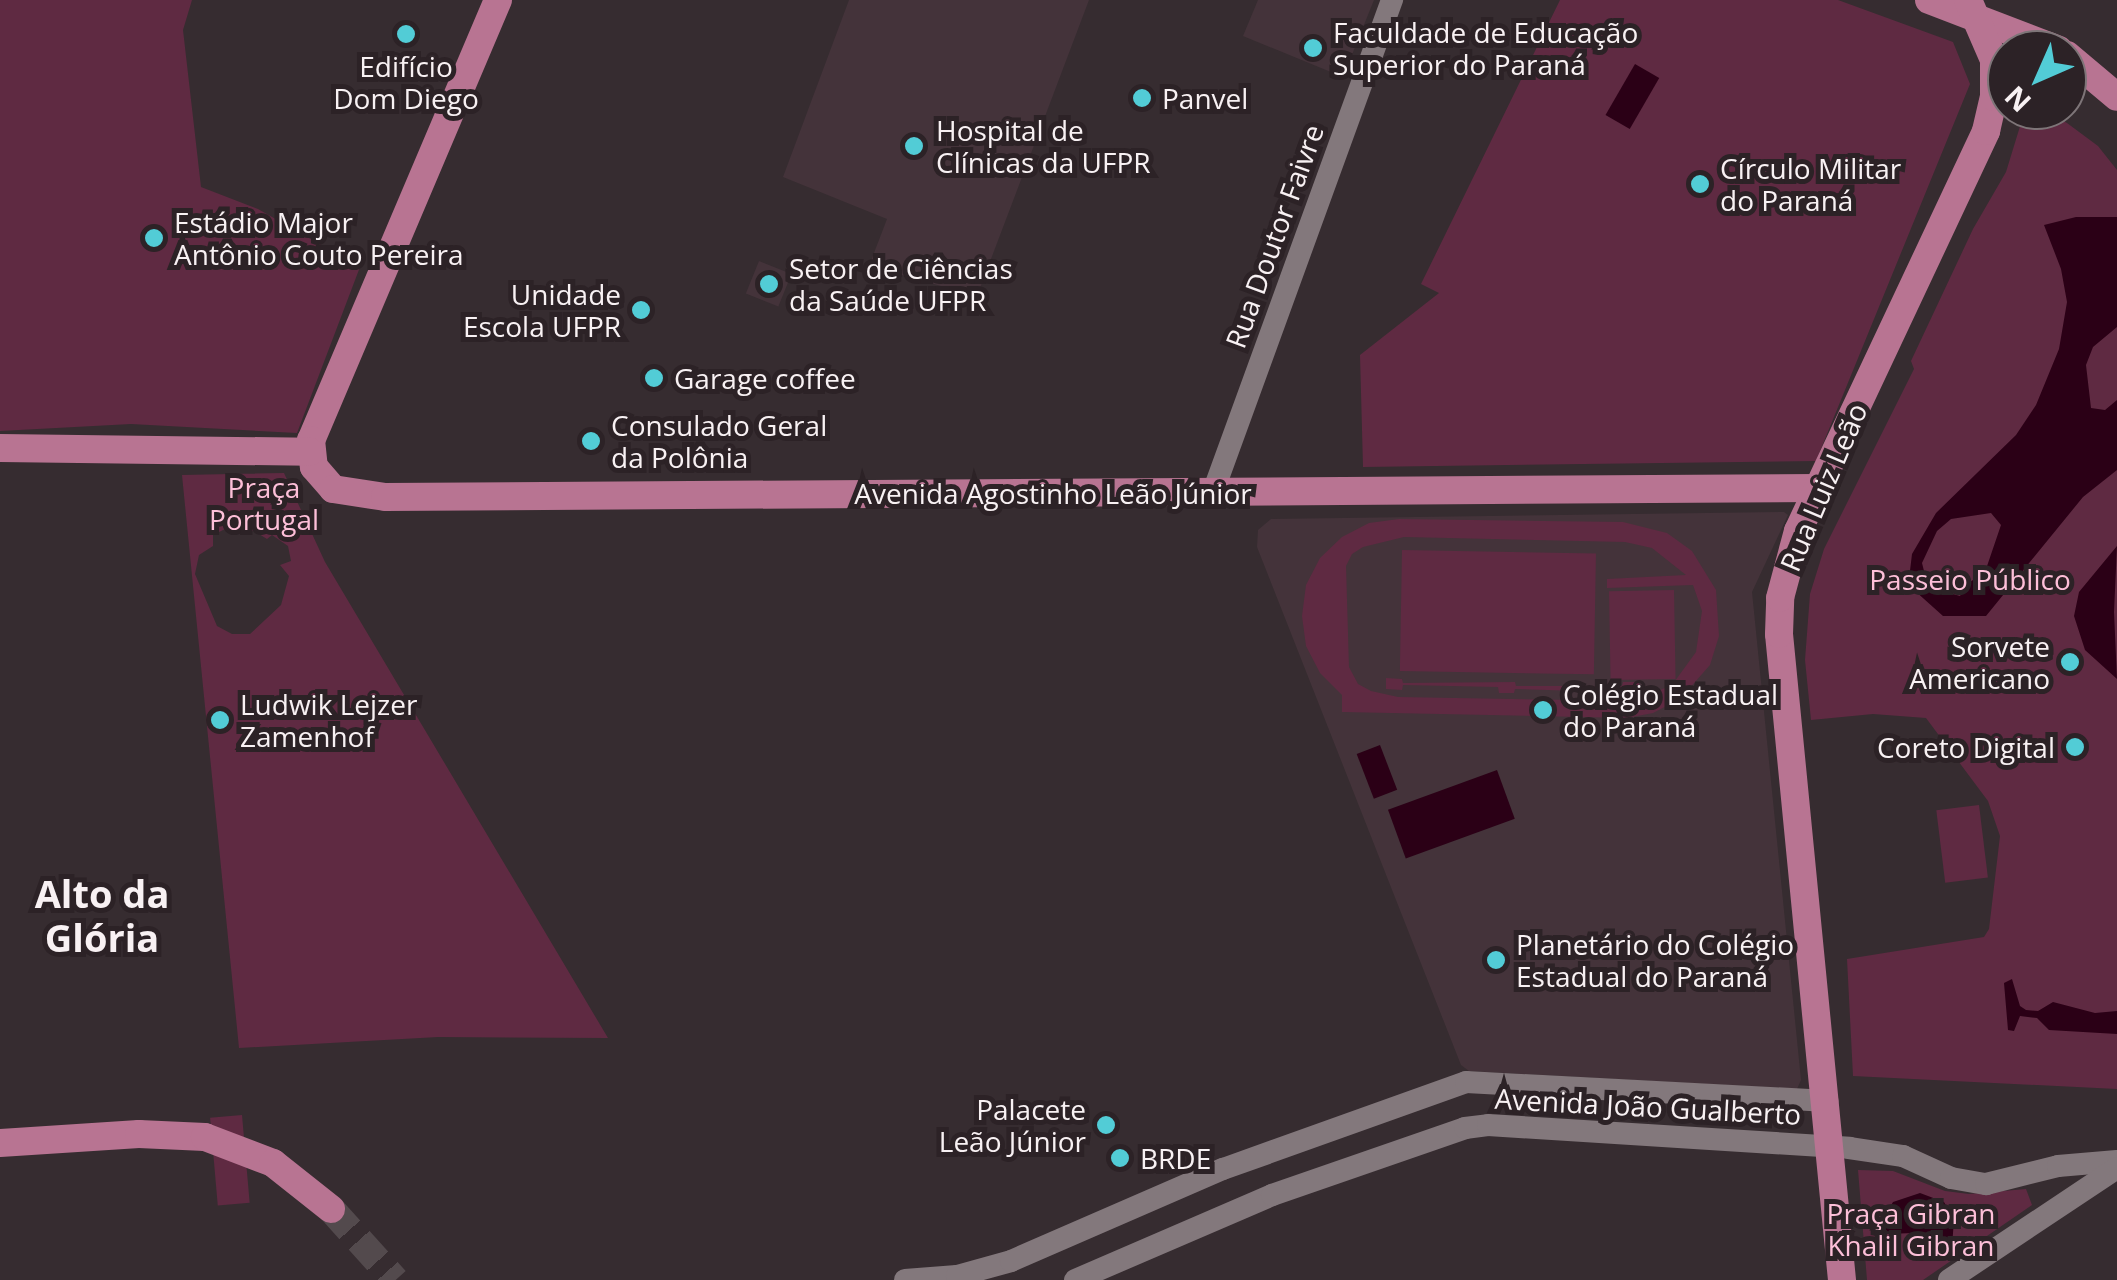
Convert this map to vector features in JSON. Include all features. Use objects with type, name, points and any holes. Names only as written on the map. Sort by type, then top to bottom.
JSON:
[{"type":"main road","points":[[0,448],[310,452],[498,0]]},
{"type":"main road","points":[[2008,0],[2012,30]]},
{"type":"main road","points":[[1956,5],[1995,30]]},
{"type":"main road","name":"Rua Luiz Leão","points":[[1837,1129],[1778,634],[1783,576],[1818,488],[1986,132],[1994,96],[1994,60],[1956,5]]},
{"type":"main road","points":[[2087,72],[2117,97]]},
{"type":"main road","name":"Rua Luiz Leão","points":[[1837,1129],[1798,596],[1825,516],[1998,153],[2005,130]]},
{"type":"main road","name":"Avenida Agostinho Leão Júnior","points":[[310,452],[318,474],[333,489],[384,497],[1818,488]]},
{"type":"main road","points":[[1837,1129],[1842,1280]]},
{"type":"main road","points":[[1837,1129],[1862,1280]]},
{"type":"main road","points":[[0,1144],[165,1134],[226,1142],[273,1163],[331,1208]]},
{"type":"street","name":"Rua Doutor Faivre","points":[[1213,492],[1392,0]]},
{"type":"street","name":"Avenida João Gualberto","points":[[905,1280],[957,1276],[1011,1261],[1224,1169],[1450,1086],[1488,1080],[1837,1129],[1967,1182],[2022,1178],[2058,1166],[2117,1164]]},
{"type":"street","points":[[1450,1086],[1466,1128]]},
{"type":"street","name":"Avenida João Gualberto","points":[[1074,1280],[1272,1195],[1466,1128],[1837,1129]]},
{"type":"street","points":[[1948,1280],[2117,1164]]},
{"type":"street","points":[[2022,1178],[2040,1197],[2038,1220]]},
{"type":"shaded area","name":"Hospital de Clínicas da UFPR","points":[[849,0],[1089,0],[977,296],[869,266],[887,219],[783,177]]},
{"type":"shaded area","name":"Faculdade de Educação Superior do Paraná","points":[[1258,0],[1374,0],[1343,77],[1243,36]]},
{"type":"shaded area","points":[[1635,64],[1659,78],[1630,129],[1606,115]]},
{"type":"shaded area","points":[[2076,217],[2117,217],[2117,327],[2093,347],[2086,365],[2091,408],[2105,410],[2117,400],[2117,470],[2083,497],[1986,616],[1943,616],[1914,590],[1909,579],[1912,554],[1936,513],[2016,435],[2036,405],[2059,349],[2067,302],[2061,269],[2044,225]],"holes":[[[1991,513],[2001,525],[1985,572],[1967,584],[1960,596],[1928,587],[1922,563],[1937,531],[1951,519]]]},
{"type":"shaded area","name":"Setor de Ciências da Saúde UFPR","points":[[759,261],[791,274],[778,307],[746,293]]},
{"type":"shaded area","name":"Colégio Estadual do Paraná","points":[[1784,512],[1788,515],[1752,592],[1801,1080],[1797,1089],[1469,1071],[1461,1065],[1257,547],[1258,530],[1271,519]]},
{"type":"shaded area","points":[[2117,546],[2117,679],[2085,650],[2074,616],[2079,592]]},
{"type":"shaded area","points":[[1380,745],[1397,790],[1374,799],[1357,754]]},
{"type":"shaded area","points":[[1497,770],[1515,819],[1406,859],[1388,810]]},
{"type":"shaded area","points":[[2012,979],[2020,1006],[2026,1010],[2038,1011],[2053,1002],[2095,1013],[2117,1011],[2117,1034],[2049,1030],[2037,1018],[2020,1016],[2014,1031],[2008,1030],[2004,983]]},
{"type":"shaded area","points":[[1920,1193],[1944,1202],[1954,1219],[1952,1247],[1934,1260],[1916,1261],[1914,1233],[1886,1234],[1886,1214],[1893,1202]]},
{"type":"green space","name":"Estádio Major Antônio Couto Pereira","points":[[0,0],[192,0],[183,30],[201,187],[258,209],[360,267],[297,433],[131,424],[0,431]]},
{"type":"green space","name":"Círculo Militar do Paraná","points":[[1560,0],[1838,0],[1953,42],[1970,84],[1816,461],[1363,467],[1360,355],[1439,293],[1421,284]]},
{"type":"green space","name":"Passeio Público","points":[[2019,130],[2076,130],[2098,146],[2117,170],[2117,1089],[1853,1076],[1847,959],[1984,937],[1989,929],[2000,836],[1988,801],[1926,718],[1873,714],[1811,720],[1805,660],[1810,594],[1824,549],[1914,369],[1911,361],[1973,229],[2006,172]]},
{"type":"green space","name":"Praça Portugal","points":[[284,473],[325,562],[608,1038],[438,1037],[239,1048],[182,475]],"holes":[[[225,529],[254,531],[267,539],[272,535],[288,546],[291,561],[280,565],[289,576],[281,605],[250,634],[232,634],[217,626],[195,574],[199,555],[213,546],[213,535]]]},
{"type":"green space","points":[[1399,519],[1623,522],[1667,533],[1692,551],[1716,590],[1719,636],[1710,665],[1680,699],[1653,713],[1627,718],[1342,712],[1342,695],[1320,673],[1306,646],[1302,616],[1306,585],[1320,558],[1342,537],[1369,523]],"holes":[[[1404,537],[1625,542],[1652,548],[1686,575],[1607,579],[1607,588],[1693,585],[1702,611],[1696,652],[1672,685],[1634,701],[1398,697],[1358,684],[1349,667],[1346,566],[1352,554],[1363,547]]]},
{"type":"green space","points":[[1402,550],[1596,553],[1594,674],[1400,671]]},
{"type":"green space","points":[[1674,590],[1676,679],[1611,680],[1609,591]]},
{"type":"green space","points":[[1386,678],[1402,679],[1403,683],[1515,682],[1516,686],[1622,686],[1623,682],[1639,682],[1639,693],[1515,689],[1514,693],[1499,693],[1498,687],[1403,685],[1402,690],[1386,689]]},
{"type":"green space","points":[[1979,805],[1988,877],[1945,883],[1936,810]]},
{"type":"green space","points":[[242,1115],[250,1203],[218,1205],[210,1118]]},
{"type":"green space","name":"Praça Gibran Khalil Gibran","points":[[1858,1170],[1893,1171],[1945,1191],[1969,1194],[2026,1189],[2032,1205],[1923,1280],[1867,1280]]},
{"type":"tunnel","points":[[331,1209],[395,1280]]},
{"type":"place","name":"Edifício Dom Diego","points":[[406,34]]},
{"type":"place","name":"Faculdade de Educação Superior do Paraná","points":[[1313,48]]},
{"type":"place","name":"Panvel","points":[[1142,98]]},
{"type":"place","name":"Hospital de Clínicas da UFPR","points":[[914,146]]},
{"type":"place","name":"Círculo Militar do Paraná","points":[[1700,184]]},
{"type":"place","name":"Estádio Major Antônio Couto Pereira","points":[[154,238]]},
{"type":"place","name":"Setor de Ciências da Saúde UFPR","points":[[769,284]]},
{"type":"place","name":"Unidade Escola UFPR","points":[[641,310]]},
{"type":"place","name":"Garage coffee","points":[[654,378]]},
{"type":"place","name":"Consulado Geral da Polônia","points":[[591,441]]},
{"type":"place","name":"Sorvete Americano","points":[[2070,662]]},
{"type":"place","name":"Colégio Estadual do Paraná","points":[[1543,710]]},
{"type":"place","name":"Ludwik Lejzer Zamenhof","points":[[220,720]]},
{"type":"place","name":"Coreto Digital","points":[[2075,747]]},
{"type":"place","name":"Planetário do Colégio Estadual do Paraná","points":[[1496,960]]},
{"type":"place","name":"Palacete Leão Júnior","points":[[1106,1125]]},
{"type":"place","name":"BRDE","points":[[1120,1158]]},
{"type":"district","name":"Alto da Glória","points":[[102,916]]}]
